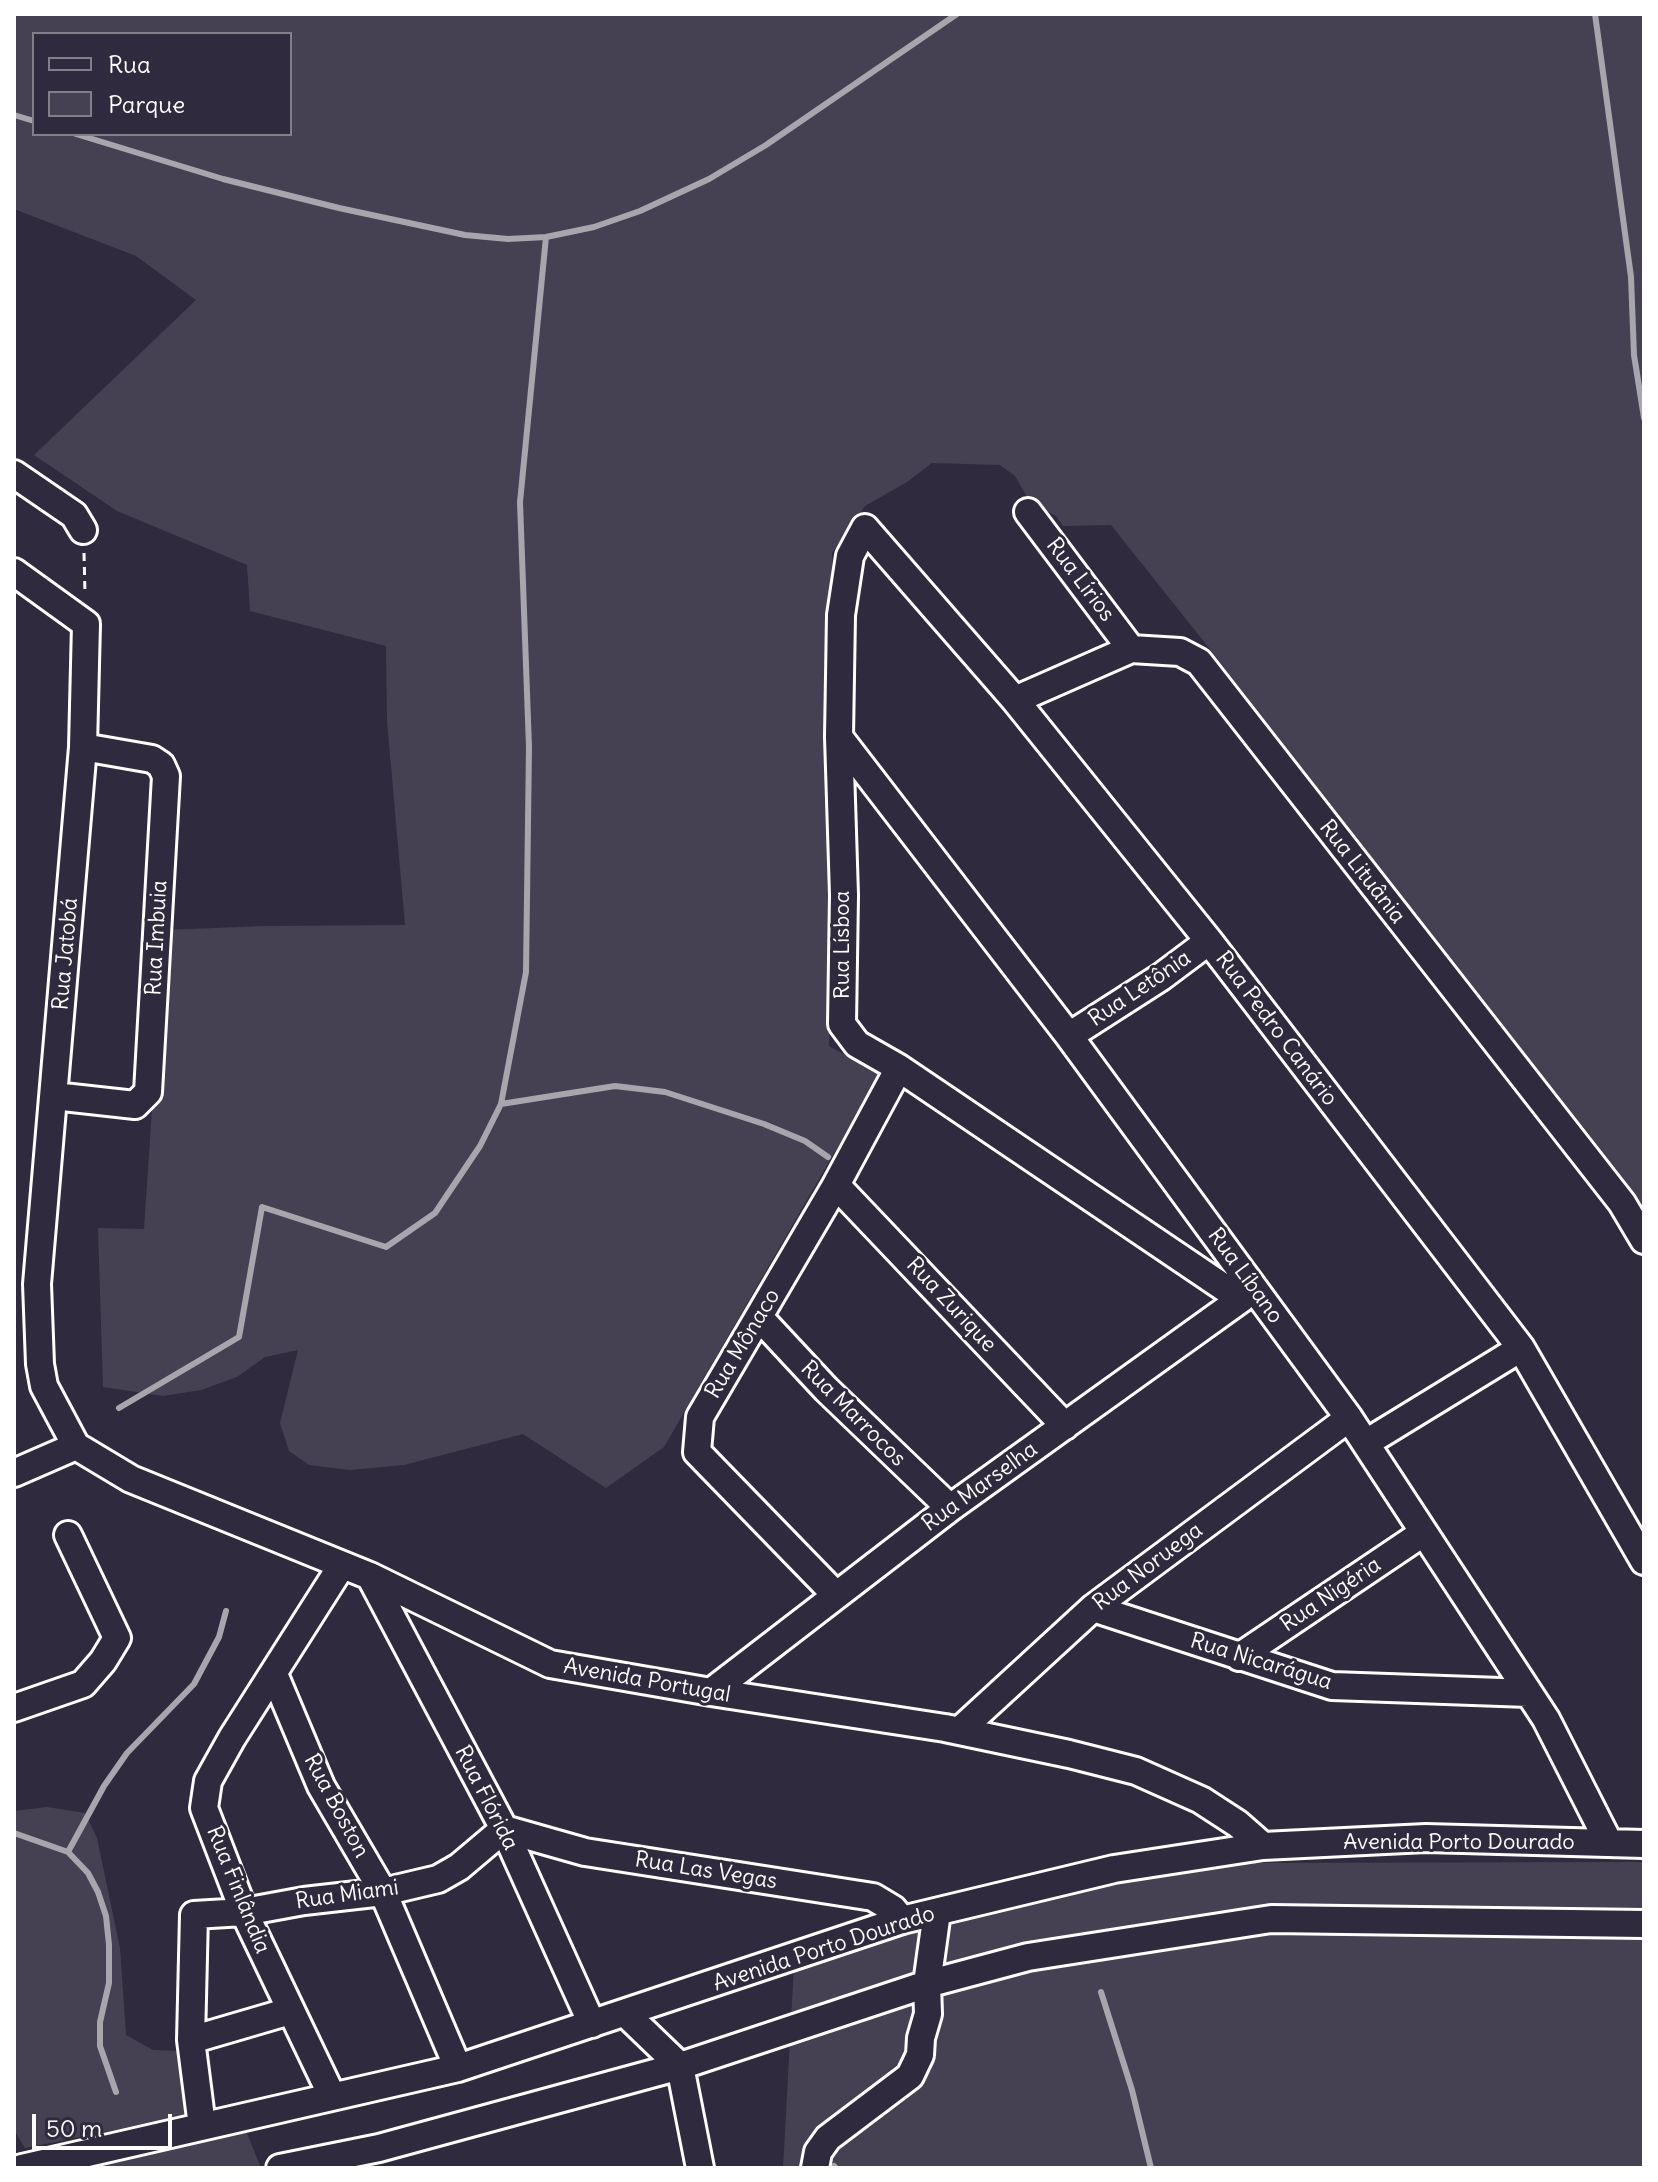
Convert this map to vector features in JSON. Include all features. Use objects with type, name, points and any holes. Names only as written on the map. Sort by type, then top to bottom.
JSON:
[{"type":"street","points":[[14,474],[74,515],[83,530]]},
{"type":"street","name":"Rua Lírios","points":[[1028,512],[1131,649]]},
{"type":"street","name":"Rua Pedro Canário","points":[[865,528],[1015,700],[1209,941],[1521,1348],[1644,1561]]},
{"type":"street","name":"Rua Lísboa","points":[[865,528],[850,556],[841,615],[842,1024],[857,1044],[1247,1293]]},
{"type":"street","points":[[14,572],[86,624]]},
{"type":"street","name":"Rua Jatobá","points":[[26,1283],[54,1096],[83,747],[86,624]]},
{"type":"street","name":"Rua Lituânia","points":[[1015,700],[1131,649],[1180,652],[1199,662],[1622,1203],[1644,1240]]},
{"type":"street","name":"Rua Líbano","points":[[839,737],[1069,1036],[1247,1293],[1349,1418],[1546,1719],[1609,1843]]},
{"type":"street","name":"Rua Imbuia","points":[[54,1096],[135,1105],[148,1092],[166,776],[161,765],[152,759],[83,747]]},
{"type":"street","name":"Rua Letônia","points":[[1069,1036],[1161,977],[1209,941]]},
{"type":"street","name":"Rua Mônaco","points":[[835,1594],[697,1452],[700,1417],[836,1185],[899,1068]]},
{"type":"street","name":"Rua Zurique","points":[[836,1185],[1065,1426]]},
{"type":"street","points":[[14,1473],[76,1446],[44,1386],[26,1283]]},
{"type":"street","name":"Rua Marselha","points":[[711,1692],[950,1508],[1247,1293]]},
{"type":"street","name":"Rua Marrocos","points":[[759,1317],[826,1389],[950,1508]]},
{"type":"street","points":[[1366,1443],[1521,1348]]},
{"type":"street","name":"Rua Noruega","points":[[959,1731],[1093,1608],[1349,1418]]},
{"type":"street","name":"Avenida Portugal","points":[[76,1446],[131,1479],[370,1576],[550,1664],[959,1731],[1136,1771],[1201,1800],[1238,1824],[1263,1846]]},
{"type":"street","name":"Rua Nigéria","points":[[1239,1657],[1423,1533]]},
{"type":"street","points":[[14,1708],[83,1684],[103,1661],[117,1638],[68,1535]]},
{"type":"street","name":"Rua Finlândia","points":[[332,2096],[244,1912],[204,1808],[208,1781],[232,1738],[342,1565]]},
{"type":"street","name":"Rua Flórida","points":[[370,1576],[504,1829],[592,2024]]},
{"type":"street","name":"Rua Nicarágua","points":[[1093,1608],[1332,1686],[1529,1693]]},
{"type":"street","name":"Rua Boston","points":[[274,1674],[321,1786],[383,1892],[458,2068]]},
{"type":"street","name":"Rua Miami","points":[[202,2126],[191,2040],[194,1915],[244,1912],[383,1892],[438,1879],[459,1867],[504,1829]]},
{"type":"street","name":"Rua Las Vegas","points":[[504,1829],[585,1852],[873,1897],[893,1909],[902,1920]]},
{"type":"street","name":"Avenida Porto Dourado","points":[[22,2168],[458,2068],[902,1920],[1114,1869],[1263,1846],[1426,1838],[1644,1844]]},
{"type":"street","points":[[815,2168],[818,2152],[828,2138],[910,2076],[920,2055],[928,2014],[927,1984],[937,1912]]},
{"type":"street","points":[[280,2168],[379,2148],[680,2066],[927,1984],[1028,1957],[1271,1919],[1644,1924]]},
{"type":"street","points":[[191,2040],[290,2011]]},
{"type":"street","points":[[626,2014],[680,2066],[700,2168]]},
{"type":"path","points":[[83,530],[86,624]]},
{"type":"green space","points":[[14,14],[1644,14],[1644,1232],[1623,1195],[1209,648],[1111,525],[1063,526],[1056,516],[1030,502],[1015,476],[1000,465],[932,463],[907,482],[865,506],[832,553],[840,708],[829,1046],[880,1074],[664,1447],[606,1488],[523,1434],[404,1465],[350,1470],[309,1465],[289,1451],[280,1423],[298,1350],[265,1357],[237,1377],[201,1390],[163,1396],[103,1387],[98,1228],[144,1229],[164,930],[405,925],[387,721],[386,646],[250,611],[247,565],[117,511],[34,455],[196,300],[136,256],[14,209]]},
{"type":"green space","points":[[47,1807],[85,1813],[97,1838],[120,1948],[126,2035],[153,2050],[181,2051],[195,2114],[25,2148],[14,2130],[14,1811]]},
{"type":"green space","points":[[1644,1862],[1644,2168],[783,2168],[794,1966],[1021,1901],[1242,1863]]},
{"type":"green space","points":[[246,2131],[261,2168],[70,2168],[193,2143]]},
{"type":"waterway","points":[[83,136],[223,179],[339,208],[465,235],[508,239],[546,237],[594,227],[640,211],[709,179],[766,145],[957,14]]},
{"type":"waterway","points":[[1595,14],[1631,277],[1634,355],[1644,418]]},
{"type":"waterway","points":[[14,115],[32,120]]},
{"type":"waterway","points":[[119,1408],[239,1337],[262,1207],[386,1247],[435,1213],[480,1146],[501,1104],[526,972],[529,747],[520,502],[546,237]]},
{"type":"waterway","points":[[501,1104],[615,1086],[665,1092],[764,1124],[805,1141],[828,1157]]},
{"type":"waterway","points":[[68,1852],[104,1786],[127,1753],[194,1684],[219,1637],[226,1611]]},
{"type":"waterway","points":[[14,1833],[68,1852],[88,1873],[98,1892],[106,1916],[109,1945],[109,1983],[100,2022],[100,2046],[116,2092]]},
{"type":"waterway","points":[[1101,1992],[1132,2090],[1151,2168]]}]
